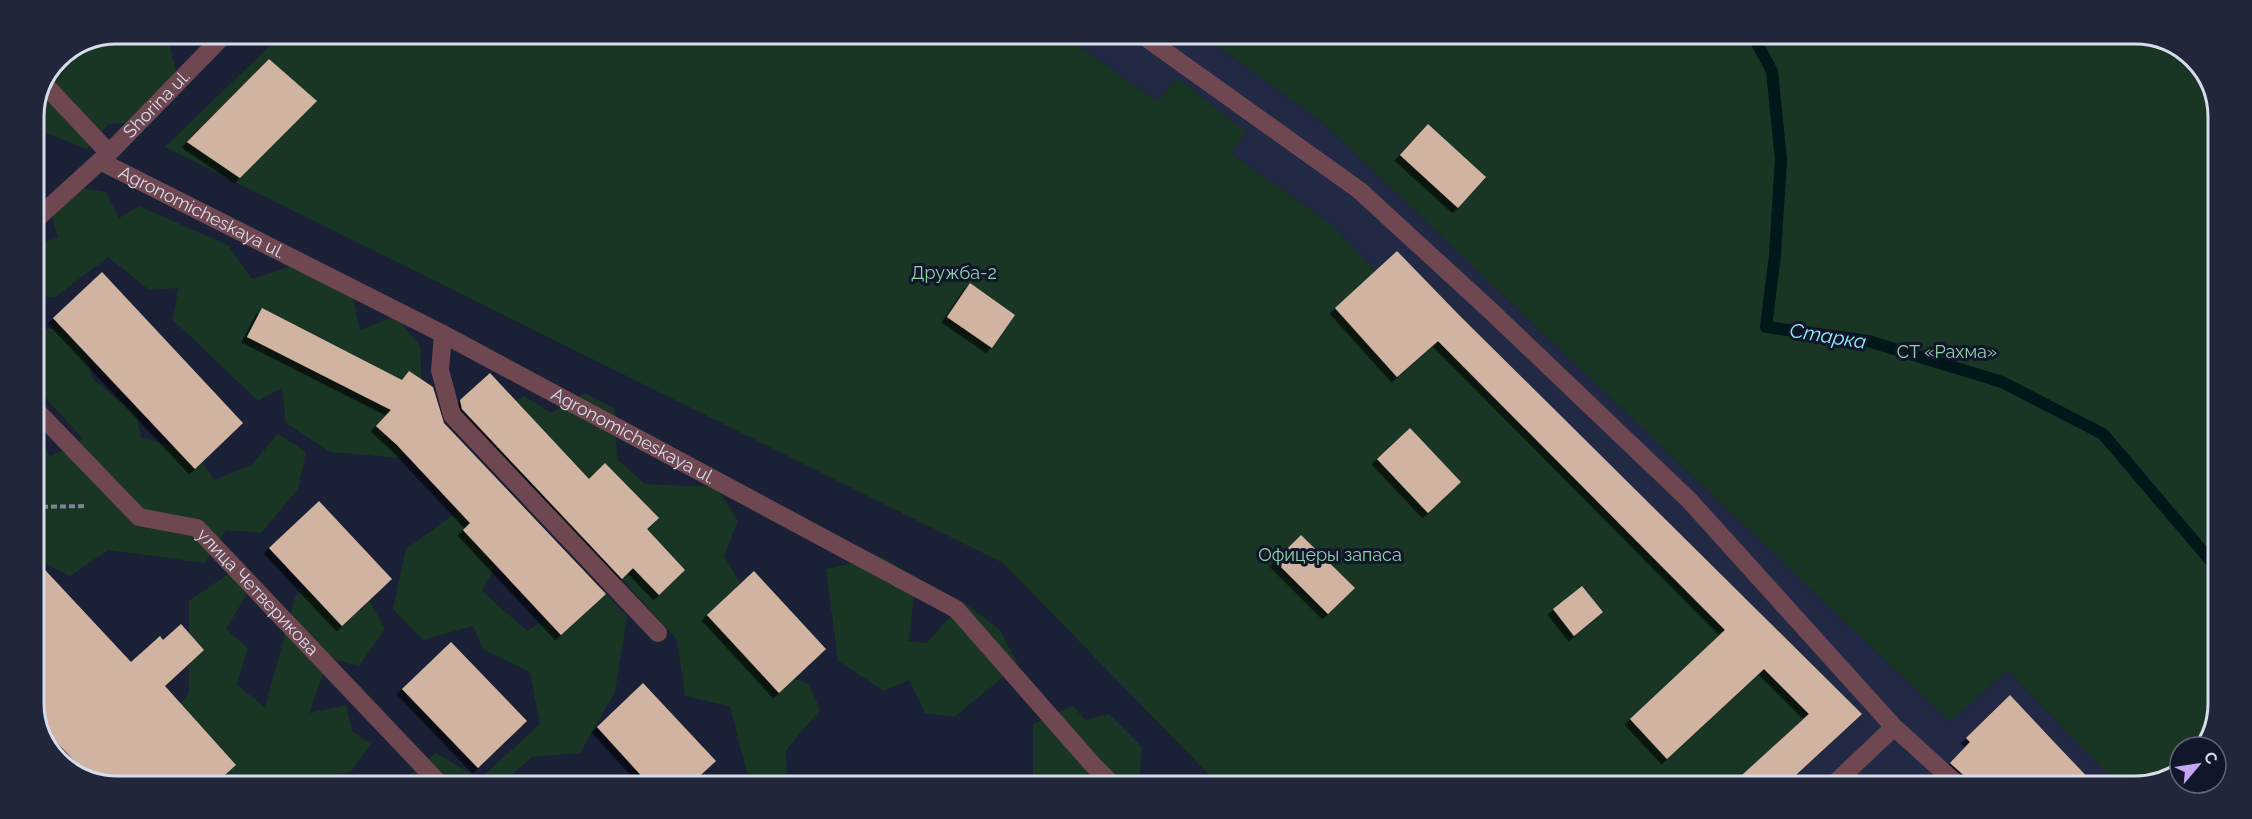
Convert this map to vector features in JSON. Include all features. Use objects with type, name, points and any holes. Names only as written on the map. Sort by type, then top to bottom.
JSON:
[{"type":"street","name":"Shorina ul.","points":[[44,212],[105,157],[215,44]]},
{"type":"street","points":[[1155,44],[1359,190],[1484,304],[1689,501],[1894,727],[1948,776]]},
{"type":"street","name":"Agronomicheskaya ul.","points":[[49,90],[105,157],[443,334],[956,609],[1104,776]]},
{"type":"street","points":[[443,334],[440,370],[452,415],[658,633]]},
{"type":"street","name":"улица Четверикова","points":[[44,418],[139,517],[196,528],[432,776]]},
{"type":"street","points":[[1842,776],[1894,727]]},
{"type":"path","points":[[44,507],[127,505]]},
{"type":"shaded area","points":[[1077,44],[1214,44],[1323,123],[1950,722],[2007,670],[2110,776],[1741,776],[1809,714],[1464,367],[1333,226],[1232,154],[1246,131],[1177,78],[1157,101]]},
{"type":"green space","points":[[117,44],[169,44],[176,70],[150,122],[109,124],[87,149],[44,132],[45,102],[49,89],[56,77],[62,74],[61,70],[76,56],[102,45]]},
{"type":"green space","points":[[272,44],[1077,44],[1157,101],[1177,78],[1246,131],[1232,154],[1333,226],[1438,337],[1461,315],[1489,345],[1464,368],[1809,714],[1741,776],[1210,776],[1003,563],[165,147]]},
{"type":"green space","name":"СТ «Рахма»","points":[[1214,44],[2135,44],[2159,47],[2172,53],[2187,65],[2199,80],[2208,112],[2208,702],[2205,726],[2201,735],[2168,735],[2168,768],[2150,774],[2110,776],[2007,670],[1950,722],[1323,123]]},
{"type":"green space","points":[[63,185],[106,192],[119,218],[139,206],[228,245],[252,279],[295,265],[352,294],[360,330],[396,316],[420,346],[424,417],[401,458],[330,452],[286,423],[282,388],[258,401],[173,320],[178,288],[149,290],[108,257],[54,298],[44,297],[44,242],[58,238],[48,200]]},
{"type":"green space","points":[[44,329],[81,329],[92,378],[137,416],[141,437],[197,454],[214,480],[251,465],[278,434],[306,452],[298,489],[261,533],[226,530],[205,563],[108,550],[70,576],[44,563],[44,447],[50,457],[83,439],[44,396]]},
{"type":"green space","points":[[585,393],[615,409],[617,459],[645,484],[716,487],[738,521],[724,556],[773,637],[777,672],[809,684],[820,710],[786,750],[787,776],[748,776],[730,706],[685,696],[677,640],[614,570],[614,523],[583,541],[554,520],[553,496],[507,407],[524,396],[551,413]]},
{"type":"green space","points":[[463,508],[507,547],[482,591],[527,631],[573,602],[603,590],[627,617],[615,692],[580,753],[532,757],[510,776],[483,776],[540,724],[530,672],[484,650],[473,626],[423,640],[393,609],[406,549]]},
{"type":"green space","points":[[882,557],[916,577],[909,641],[927,643],[963,602],[1000,630],[1018,665],[954,717],[925,713],[909,680],[884,691],[838,661],[826,569]]},
{"type":"green space","points":[[244,563],[256,579],[226,629],[248,648],[237,685],[265,707],[296,595],[353,571],[385,629],[359,666],[329,658],[309,713],[346,705],[352,731],[371,744],[351,772],[325,776],[182,776],[166,725],[189,692],[189,601]]},
{"type":"green space","points":[[1073,706],[1085,720],[1109,714],[1142,747],[1141,776],[1033,776],[1033,724]]},
{"type":"green space","points":[[47,723],[54,726],[75,762],[53,739]]},
{"type":"green space","points":[[436,753],[475,776],[408,776]]},
{"type":"building","points":[[269,59],[317,101],[240,178],[187,142]]},
{"type":"building","points":[[1428,124],[1486,177],[1458,208],[1400,155]]},
{"type":"building","points":[[1397,251],[1862,714],[1795,776],[1741,776],[1809,714],[1764,669],[1667,759],[1630,719],[1725,630],[1438,341],[1397,377],[1335,308]]},
{"type":"building","points":[[102,272],[243,423],[195,469],[53,318]]},
{"type":"building","points":[[970,283],[1015,315],[992,348],[947,317]]},
{"type":"building","points":[[262,308],[402,380],[409,371],[433,387],[444,423],[606,594],[561,635],[463,530],[470,523],[397,445],[376,426],[391,410],[247,337]]},
{"type":"building","points":[[490,373],[589,479],[605,463],[659,518],[647,529],[685,570],[659,595],[633,568],[622,579],[462,409],[460,400]]},
{"type":"building","points":[[1410,428],[1461,482],[1428,513],[1377,459]]},
{"type":"building","points":[[319,501],[392,579],[342,626],[269,548]]},
{"type":"building","points":[[1301,535],[1355,588],[1328,614],[1275,561]]},
{"type":"building","points":[[44,569],[131,662],[160,636],[163,640],[181,624],[204,650],[165,686],[236,765],[224,776],[117,776],[93,772],[77,763],[53,738],[45,717]]},
{"type":"building","points":[[754,571],[826,649],[779,693],[707,615]]},
{"type":"building","points":[[1582,586],[1603,612],[1574,636],[1553,609]]},
{"type":"building","points":[[451,642],[527,721],[478,768],[402,689]]},
{"type":"building","points":[[643,683],[716,761],[700,776],[642,776],[597,727]]},
{"type":"building","points":[[2010,695],[2087,776],[1965,776],[1950,763],[1970,742],[1966,738]]},
{"type":"waterway","name":"Старка","points":[[1757,44],[1772,71],[1781,160],[1775,255],[1766,327],[1868,341],[2002,382],[2103,434],[2208,558]]},
{"type":"park label","name":"Дружба-2","points":[[954,273]]},
{"type":"park label","name":"Офицеры запаса","points":[[1330,555]]}]
